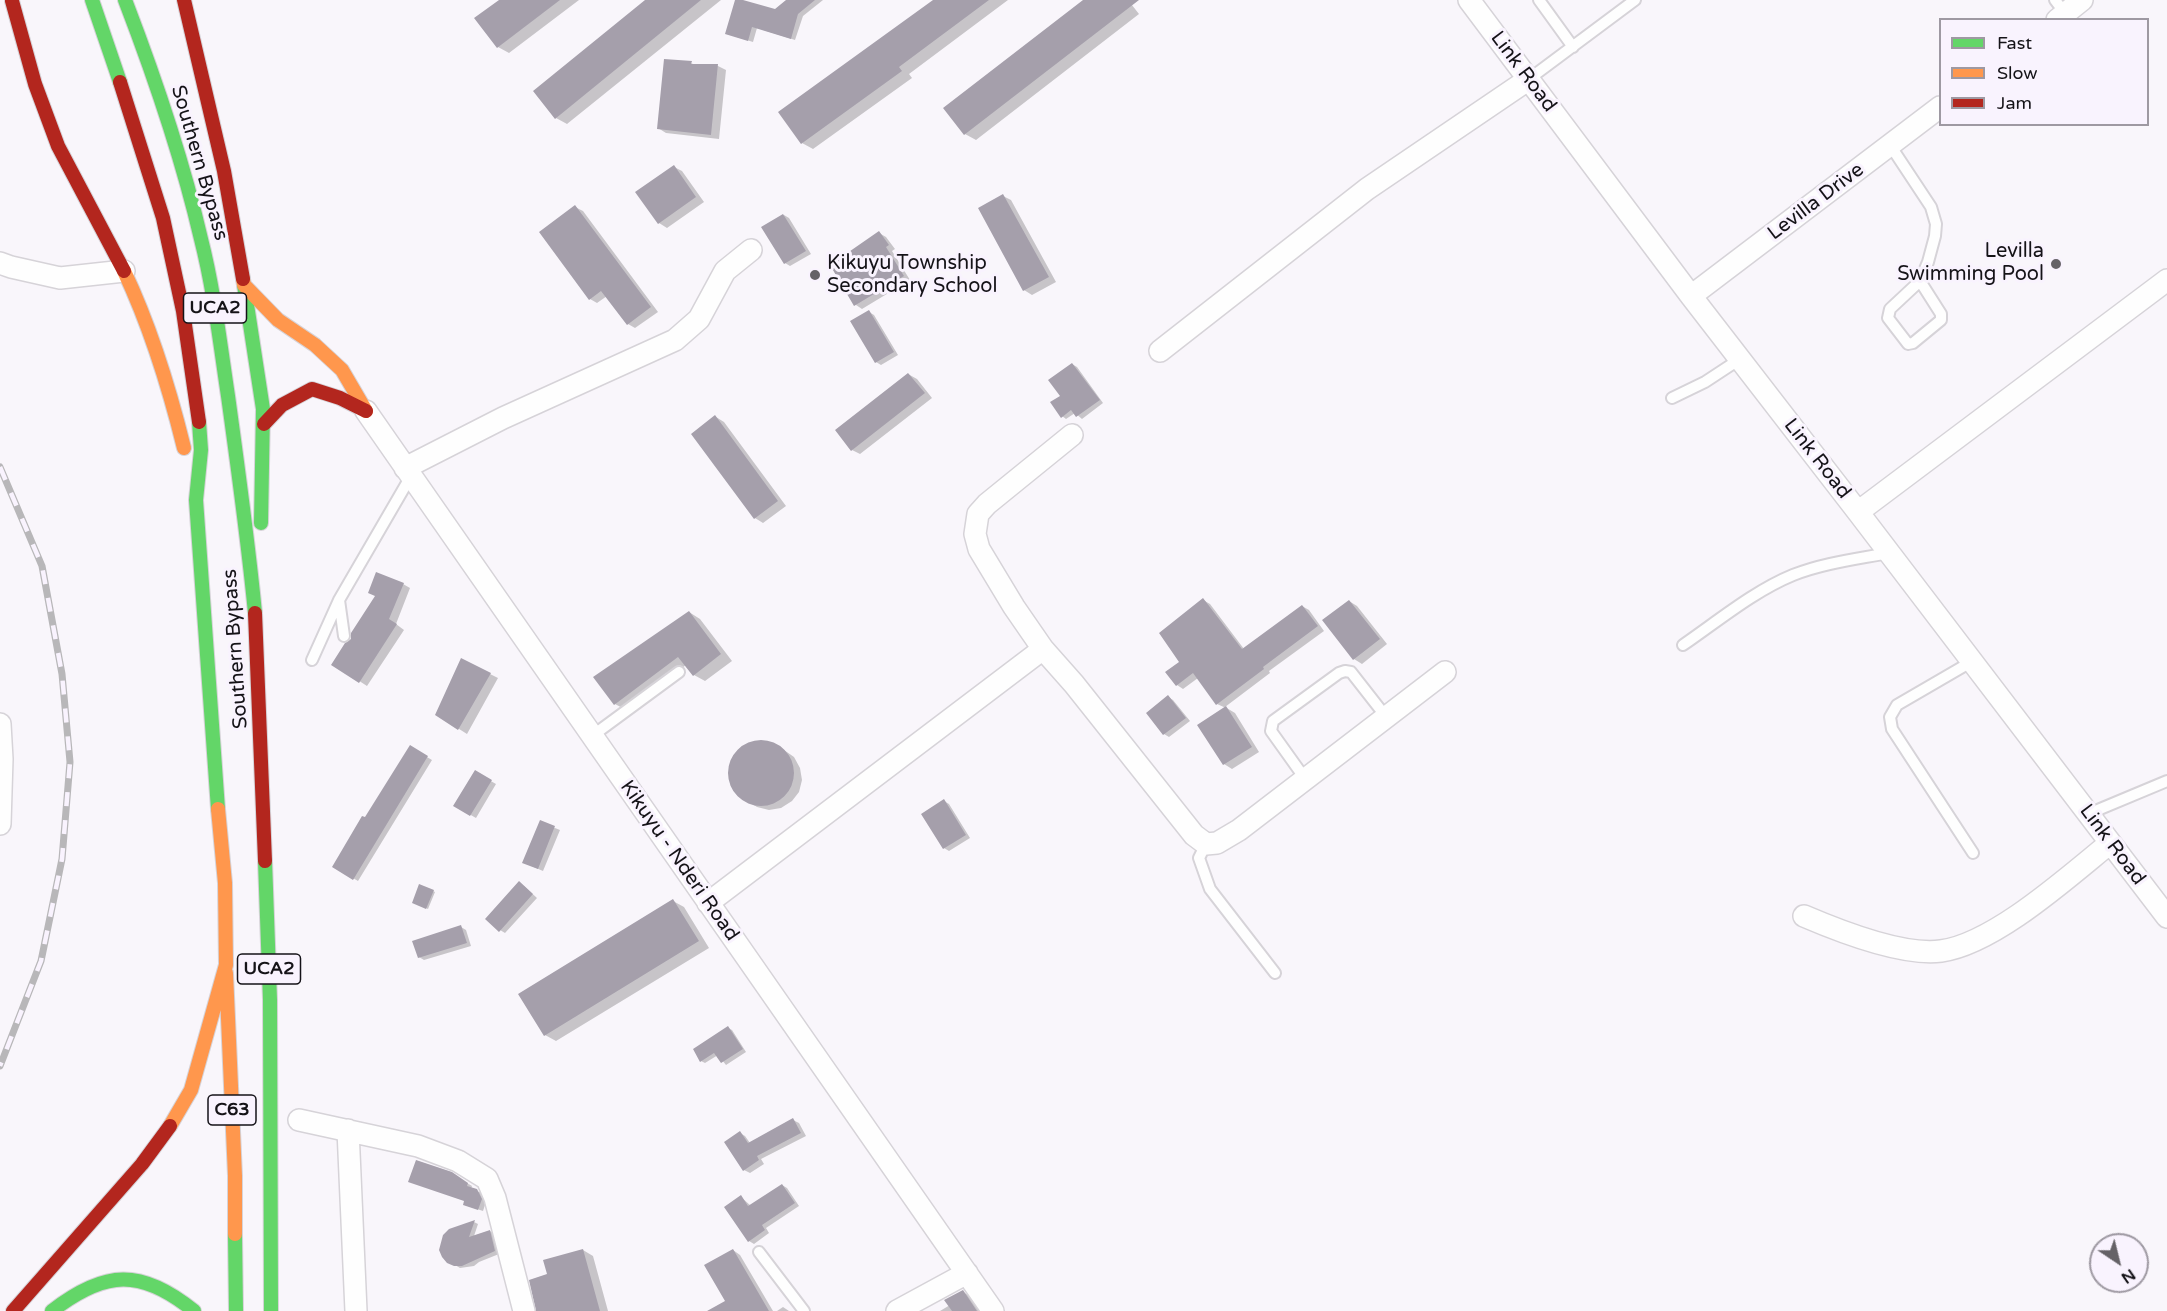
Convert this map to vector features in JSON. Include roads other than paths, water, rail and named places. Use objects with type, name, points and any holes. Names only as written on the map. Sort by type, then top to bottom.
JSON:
[{"type":"main road","name":"Southern Bypass","points":[[92,0],[164,218],[197,402],[201,450],[196,500],[214,771],[225,883],[236,1311]]},
{"type":"main road","name":"Southern Bypass","points":[[125,0],[184,170],[202,241],[219,330],[257,627],[270,1000],[272,1311]]},
{"type":"main road","name":"UCA2","points":[[184,0],[224,171],[244,285]]},
{"type":"main road","points":[[10,1],[53,135],[124,271],[154,341],[174,405],[196,500]]},
{"type":"main road","points":[[244,285],[264,424],[257,627]]},
{"type":"main road","points":[[244,285],[278,320],[315,345],[342,370],[366,411]]},
{"type":"main road","points":[[264,424],[282,405],[312,388],[325,391],[366,411]]},
{"type":"main road","points":[[14,1311],[142,1164],[168,1130],[191,1090],[226,965]]},
{"type":"main road","points":[[52,1311],[79,1291],[102,1281],[123,1278],[146,1281],[165,1288],[194,1311]]},
{"type":"street","name":"Link Road","points":[[1469,0],[1691,296],[2166,915]]},
{"type":"street","points":[[2059,11],[2082,0]]},
{"type":"street","points":[[1160,351],[1367,189],[1529,79]]},
{"type":"street","name":"Levilla Drive","points":[[1691,296],[1939,108]]},
{"type":"street","points":[[408,472],[503,418],[675,340],[699,319],[726,271],[752,250]]},
{"type":"street","points":[[0,263],[60,278],[124,271]]},
{"type":"street","points":[[1858,512],[2167,280]]},
{"type":"street","name":"Kikuyu - Nderi Road","points":[[366,411],[993,1311]]},
{"type":"street","points":[[1072,435],[987,504],[978,514],[975,534],[980,549],[1014,607],[1043,649],[1074,684],[1194,835],[1206,844],[1217,843],[1239,830],[1445,672]]},
{"type":"street","points":[[708,903],[1043,649]]},
{"type":"street","points":[[0,724],[0,814]]},
{"type":"street","points":[[1803,916],[1882,944],[1940,951],[1967,945],[2020,914],[2110,843]]},
{"type":"street","points":[[299,1120],[418,1146],[458,1161],[487,1179],[495,1198],[524,1311]]},
{"type":"street","points":[[348,1130],[356,1311]]},
{"type":"street","points":[[897,1311],[967,1273]]},
{"type":"lane","points":[[1539,0],[1573,47]]},
{"type":"lane","points":[[1529,79],[1635,0]]},
{"type":"lane","points":[[1890,145],[1931,207],[1936,224],[1933,245],[1920,281],[1888,313],[1888,318],[1908,344],[1913,343],[1941,320],[1941,314],[1920,281]]},
{"type":"lane","points":[[1672,398],[1705,382],[1740,359]]},
{"type":"lane","points":[[312,660],[339,600],[408,472]]},
{"type":"lane","points":[[1683,645],[1762,591],[1792,575],[1888,553]]},
{"type":"lane","points":[[339,600],[344,636]]},
{"type":"lane","points":[[1971,662],[1898,705],[1890,717],[1892,729],[1973,853]]},
{"type":"lane","points":[[1306,780],[1271,731],[1273,721],[1345,670],[1351,672],[1387,718]]},
{"type":"lane","points":[[592,736],[679,672]]},
{"type":"lane","points":[[2088,814],[2167,781]]},
{"type":"lane","points":[[1206,844],[1199,858],[1210,889],[1275,974]]},
{"type":"lane","points":[[759,1252],[804,1311]]},
{"type":"railway","points":[[0,467],[42,566],[62,674],[70,762],[62,859],[41,961],[0,1066]]},
{"type":"place","name":"Levilla Swimming Pool","points":[[2056,264]]},
{"type":"place","name":"Kikuyu Township Secondary School","points":[[815,275]]}]
